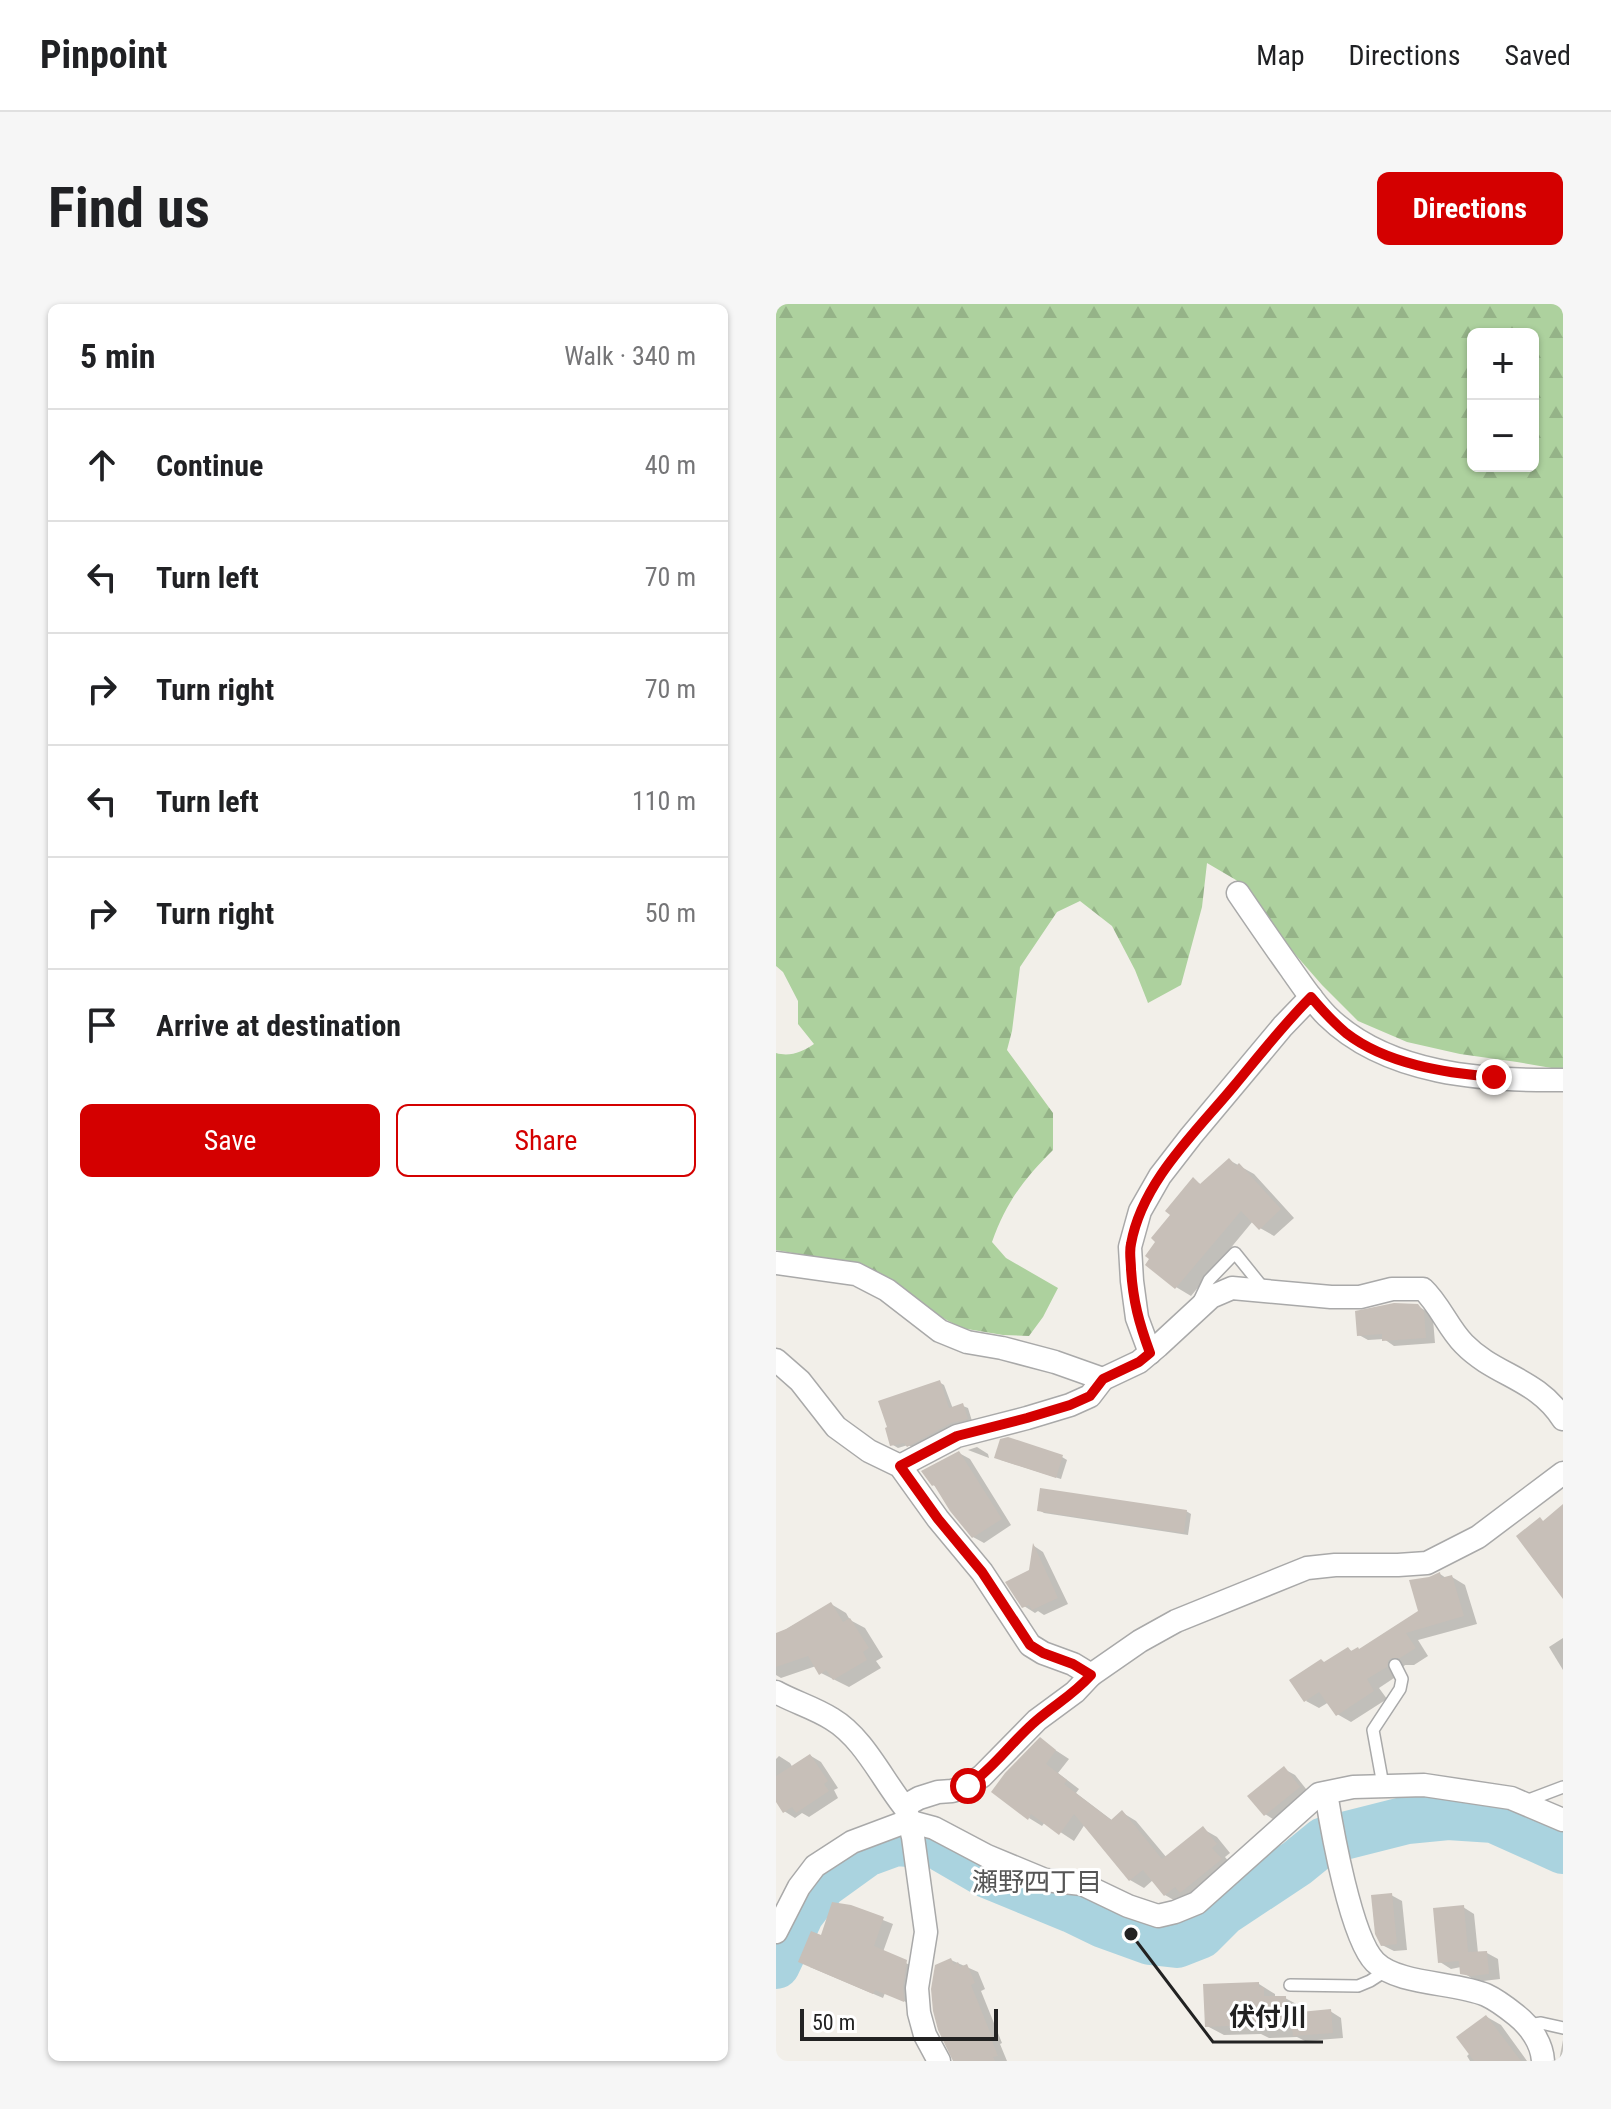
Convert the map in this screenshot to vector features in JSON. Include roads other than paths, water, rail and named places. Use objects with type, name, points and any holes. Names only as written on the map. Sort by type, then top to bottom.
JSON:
[{"type":"street","points":[[1238,893],[1311,997],[1349,1035],[1403,1061],[1436,1070],[1563,1080]]},
{"type":"street","points":[[1150,1353],[1137,1318],[1131,1270],[1130,1247],[1140,1211],[1160,1176],[1191,1136],[1311,997]]},
{"type":"street","points":[[776,1263],[856,1274],[887,1290],[940,1331],[967,1342],[1055,1362],[1103,1379]]},
{"type":"street","points":[[900,1466],[957,1436],[1070,1405],[1090,1396],[1103,1379],[1139,1362],[1197,1308],[1211,1297],[1232,1288],[1331,1297],[1360,1297],[1392,1289],[1423,1289],[1434,1299],[1461,1342],[1476,1355],[1531,1386],[1554,1404],[1563,1419]]},
{"type":"street","points":[[776,1360],[800,1381],[836,1427],[869,1451],[900,1466],[982,1572],[1030,1645],[1091,1675]]},
{"type":"street","points":[[939,2061],[925,2035],[919,2013],[917,1988],[926,1932],[910,1831],[910,1803],[968,1786],[982,1776],[1037,1720],[1075,1692],[1091,1675],[1140,1641],[1176,1621],[1307,1568],[1427,1563],[1478,1537],[1563,1473]]},
{"type":"street","points":[[776,1692],[833,1719],[859,1743],[893,1793],[910,1831]]},
{"type":"street","points":[[776,1932],[799,1887],[815,1866],[852,1842],[910,1831],[934,1828],[987,1856],[1045,1880],[1082,1884],[1128,1906],[1158,1916],[1197,1903],[1319,1794],[1353,1787],[1424,1785],[1511,1798],[1563,1820]]},
{"type":"street","points":[[1326,1793],[1355,1922],[1365,1951],[1387,1970],[1484,1994],[1501,2003],[1528,2025],[1542,2052],[1543,2061]]},
{"type":"lane","points":[[1197,1308],[1209,1280],[1235,1253],[1264,1290]]},
{"type":"lane","points":[[1383,1785],[1373,1730],[1400,1689],[1402,1679],[1395,1665]]},
{"type":"lane","points":[[1523,1803],[1563,1787]]},
{"type":"lane","points":[[1290,1985],[1358,1986],[1387,1970]]},
{"type":"lane","points":[[1528,2025],[1541,2023],[1563,2028]]},
{"type":"waterway","points":[[776,1965],[800,1914],[823,1884],[866,1853],[896,1842],[937,1845],[987,1874],[1103,1924],[1150,1941],[1177,1944],[1200,1935],[1223,1912],[1297,1863],[1324,1841],[1407,1820],[1448,1816],[1494,1819],[1563,1850]]},
{"type":"place","name":"伏付川","points":[[1131,1934]]},
{"type":"district","name":"瀬野四丁目","points":[[1037,1882]]}]
